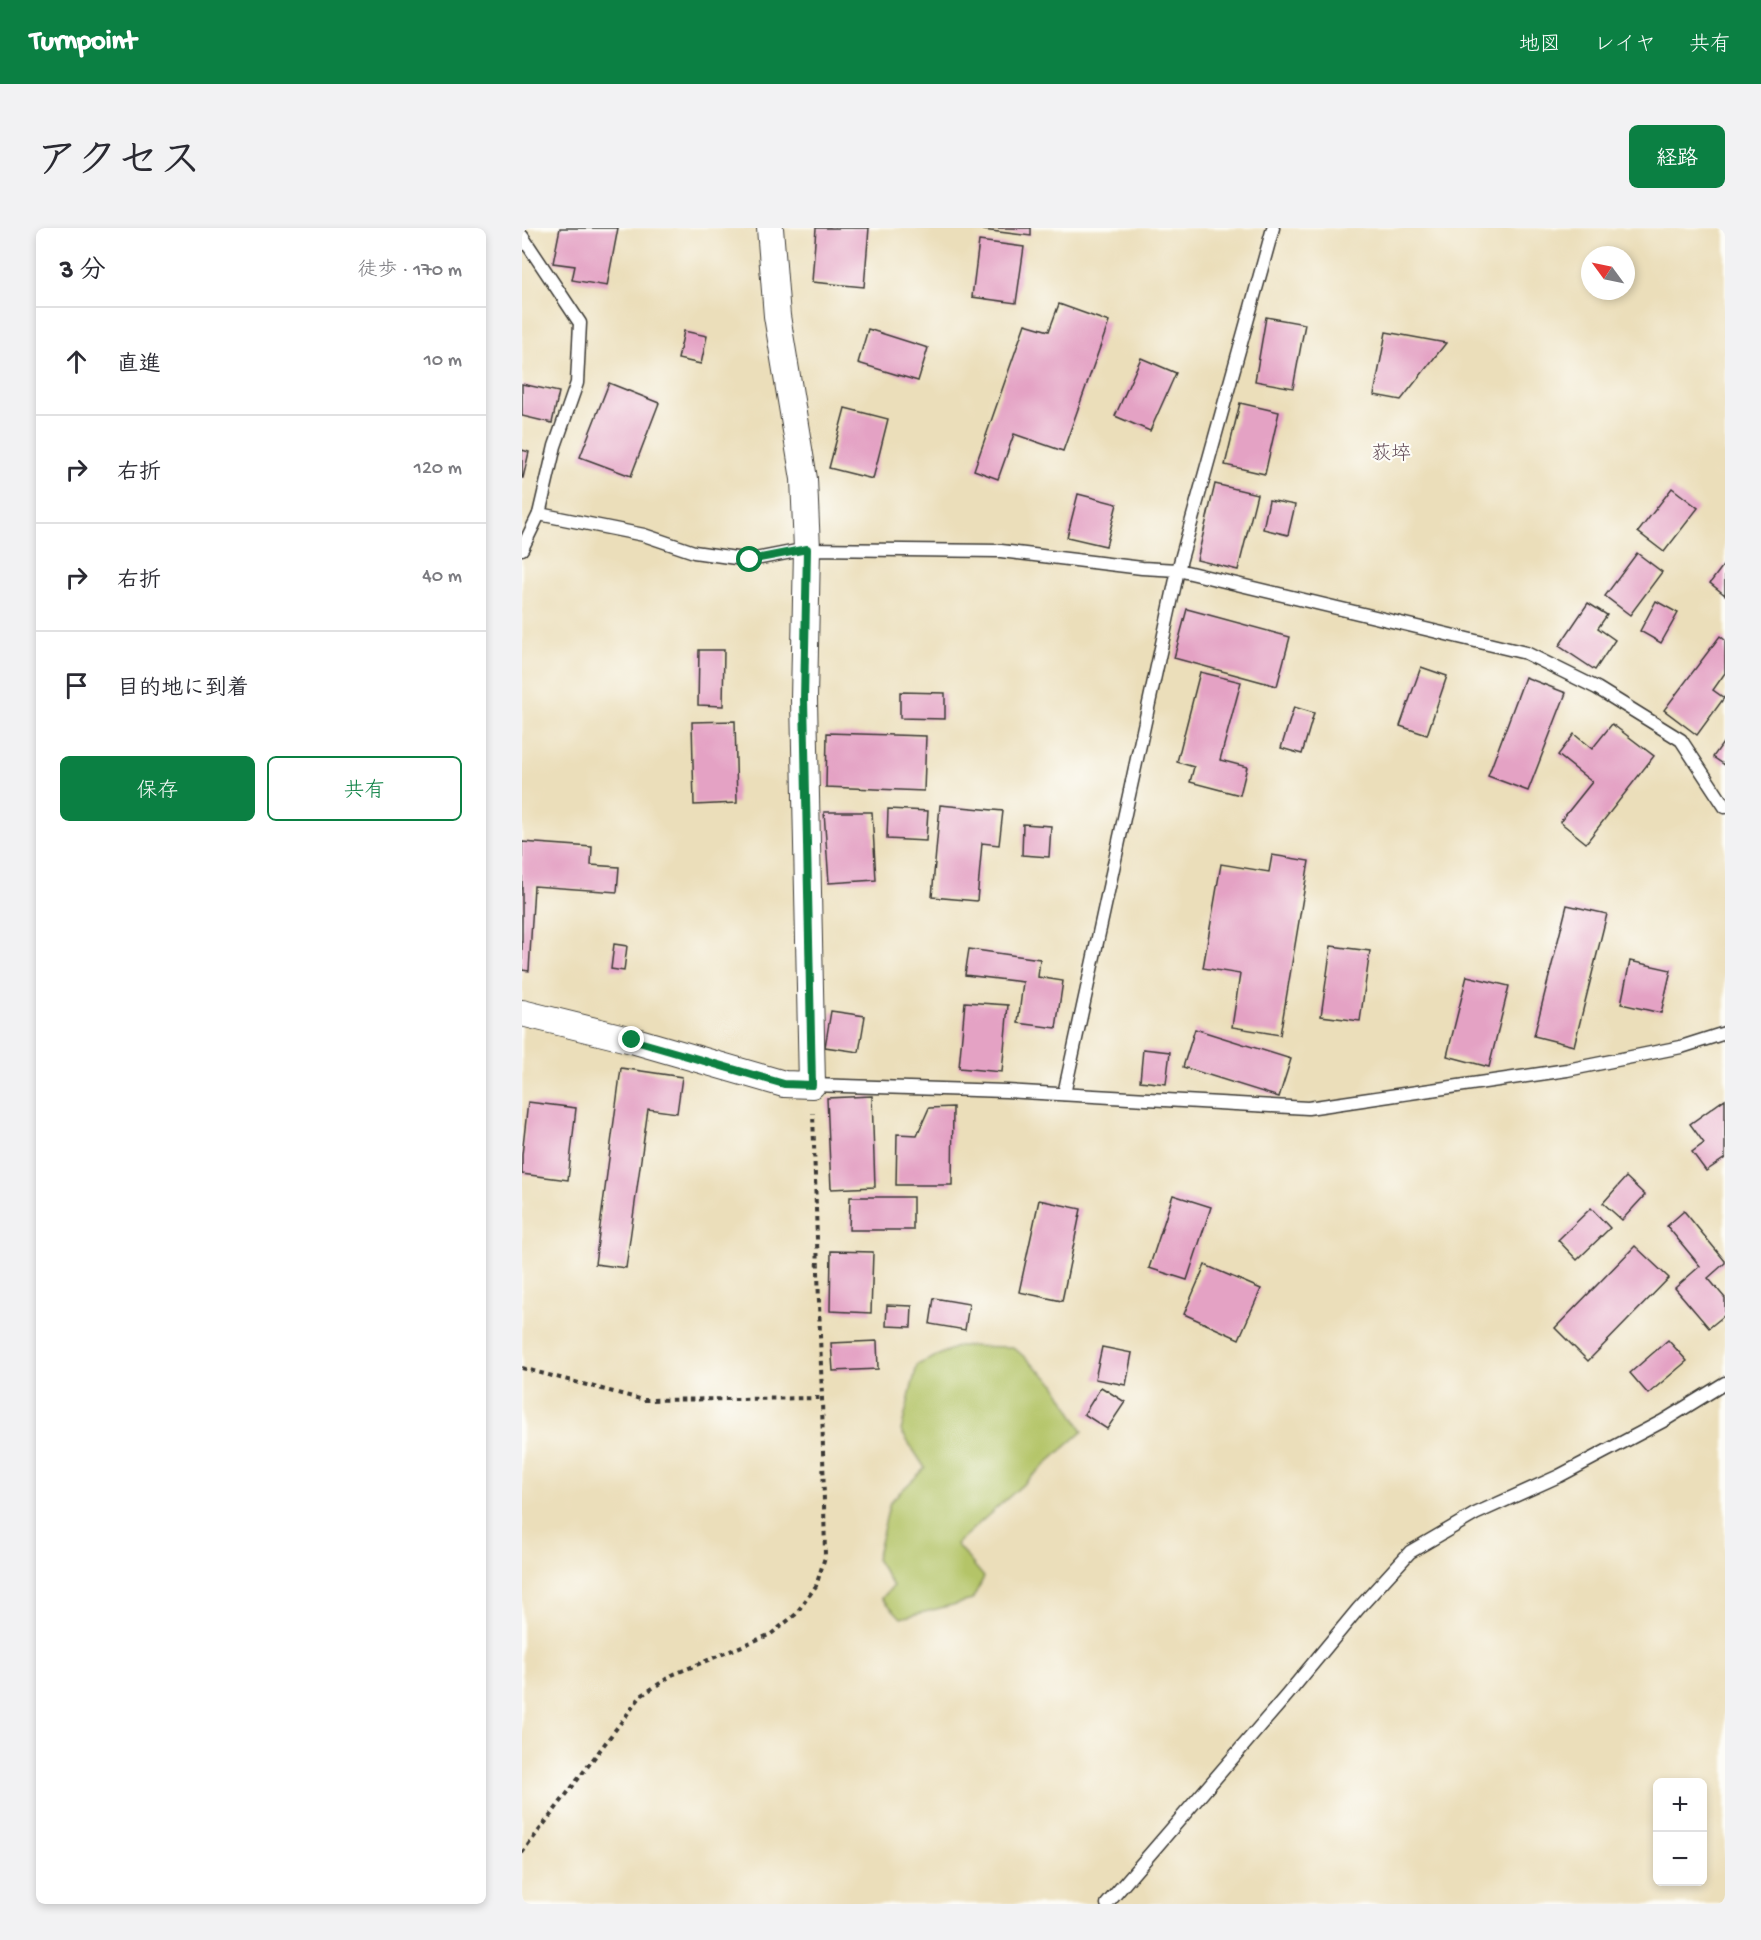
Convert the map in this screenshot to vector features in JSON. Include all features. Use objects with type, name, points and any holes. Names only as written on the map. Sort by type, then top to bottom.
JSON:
[{"type":"street","points":[[522,1013],[632,1040],[784,1084],[812,1085],[804,699],[807,549],[804,479],[777,316],[770,228]]},
{"type":"lane","points":[[1064,1094],[1178,570],[1273,228]]},
{"type":"lane","points":[[522,236],[580,323],[576,383],[555,446],[539,514],[522,549]]},
{"type":"lane","points":[[539,514],[644,535],[694,552],[750,560],[807,549],[1001,550],[1142,568],[1178,570],[1526,653],[1597,688],[1681,740],[1725,807]]},
{"type":"lane","points":[[812,1085],[1064,1094],[1308,1108],[1567,1070],[1681,1047],[1725,1033]]},
{"type":"lane","points":[[1107,1904],[1358,1609],[1410,1552],[1475,1514],[1559,1476],[1663,1421],[1725,1383]]},
{"type":"path","points":[[522,1853],[641,1696],[672,1675],[771,1634],[795,1615],[816,1586],[825,1557],[812,1085]]},
{"type":"path","points":[[522,1368],[644,1400],[822,1398]]},
{"type":"green space","points":[[958,1346],[1013,1347],[1055,1384],[1083,1431],[956,1544],[984,1577],[972,1600],[901,1618],[882,1598],[893,1586],[876,1559],[890,1502],[925,1468],[901,1431],[917,1365]]},
{"type":"building","points":[[560,228],[618,228],[607,286],[572,280],[575,266],[553,263]]},
{"type":"building","points":[[816,228],[869,228],[864,287],[812,282]]},
{"type":"building","points":[[983,228],[1031,228],[1031,236],[983,230]]},
{"type":"building","points":[[979,241],[1024,247],[1016,303],[972,297]]},
{"type":"building","points":[[1059,304],[1109,322],[1063,451],[1014,434],[998,479],[974,470],[1025,324],[1049,331]]},
{"type":"building","points":[[1266,317],[1305,324],[1293,388],[1255,381]]},
{"type":"building","points":[[868,329],[928,348],[918,381],[858,363]]},
{"type":"building","points":[[684,331],[707,336],[701,364],[678,359]]},
{"type":"building","points":[[1386,332],[1446,343],[1401,400],[1374,395]]},
{"type":"building","points":[[1141,358],[1176,373],[1150,431],[1115,416]]},
{"type":"building","points":[[609,383],[659,403],[631,476],[580,457]]},
{"type":"building","points":[[522,384],[559,392],[552,423],[522,416]]},
{"type":"building","points":[[1240,403],[1279,412],[1265,474],[1225,465]]},
{"type":"building","points":[[845,408],[888,419],[873,479],[829,468]]},
{"type":"building","points":[[522,450],[529,452],[523,478],[522,478]]},
{"type":"building","points":[[1215,484],[1257,494],[1238,570],[1197,560]]},
{"type":"building","points":[[1672,488],[1698,508],[1664,552],[1638,532]]},
{"type":"building","points":[[1078,494],[1117,504],[1106,546],[1067,537]]},
{"type":"building","points":[[1269,500],[1295,505],[1288,535],[1263,529]]},
{"type":"building","points":[[1637,553],[1662,572],[1630,615],[1605,596]]},
{"type":"building","points":[[1725,563],[1725,595],[1710,583]]},
{"type":"building","points":[[1656,601],[1678,613],[1661,643],[1640,631]]},
{"type":"building","points":[[1588,603],[1607,615],[1598,628],[1615,640],[1595,670],[1559,646]]},
{"type":"building","points":[[1187,609],[1290,637],[1277,686],[1174,658]]},
{"type":"building","points":[[1720,636],[1725,640],[1725,673],[1713,690],[1724,698],[1697,735],[1664,710]]},
{"type":"building","points":[[699,650],[724,650],[723,706],[698,705]]},
{"type":"building","points":[[1421,667],[1447,676],[1427,735],[1400,726]]},
{"type":"building","points":[[1200,672],[1241,682],[1220,760],[1247,767],[1240,795],[1190,782],[1194,767],[1177,762]]},
{"type":"building","points":[[1525,677],[1566,693],[1528,791],[1488,776]]},
{"type":"building","points":[[900,692],[945,693],[945,719],[900,718]]},
{"type":"building","points":[[1294,707],[1314,713],[1302,754],[1281,748]]},
{"type":"building","points":[[735,721],[737,803],[694,805],[692,722]]},
{"type":"building","points":[[1612,724],[1654,756],[1586,843],[1560,822],[1592,782],[1558,755],[1574,734],[1592,749]]},
{"type":"building","points":[[827,733],[926,736],[924,791],[826,787]]},
{"type":"building","points":[[1725,740],[1725,765],[1713,757]]},
{"type":"building","points":[[940,805],[1003,811],[999,845],[982,843],[977,901],[932,897]]},
{"type":"building","points":[[888,809],[928,811],[926,841],[887,839]]},
{"type":"building","points":[[824,812],[872,812],[876,880],[829,883]]},
{"type":"building","points":[[1023,824],[1051,826],[1049,857],[1022,855]]},
{"type":"building","points":[[522,842],[592,847],[591,865],[619,867],[617,892],[534,886],[529,971],[522,970]]},
{"type":"building","points":[[1272,855],[1309,861],[1280,1035],[1232,1027],[1240,974],[1203,968],[1221,864],[1269,872]]},
{"type":"building","points":[[1567,905],[1607,914],[1574,1046],[1534,1036]]},
{"type":"building","points":[[614,944],[627,946],[624,971],[611,969]]},
{"type":"building","points":[[1331,946],[1370,951],[1360,1021],[1321,1016]]},
{"type":"building","points":[[969,949],[1040,959],[1038,977],[1063,981],[1056,1028],[1018,1023],[1023,982],[965,975]]},
{"type":"building","points":[[1630,961],[1671,970],[1661,1013],[1621,1004]]},
{"type":"building","points":[[1467,976],[1509,986],[1489,1067],[1447,1056]]},
{"type":"building","points":[[965,1002],[1008,1005],[1002,1072],[959,1068]]},
{"type":"building","points":[[831,1011],[865,1016],[859,1052],[825,1047]]},
{"type":"building","points":[[1195,1029],[1291,1059],[1279,1097],[1183,1067]]},
{"type":"building","points":[[1143,1049],[1170,1052],[1166,1084],[1140,1081]]},
{"type":"building","points":[[621,1068],[682,1077],[677,1113],[648,1109],[626,1268],[595,1264]]},
{"type":"building","points":[[872,1096],[875,1187],[831,1189],[827,1098]]},
{"type":"building","points":[[1725,1099],[1725,1158],[1706,1171],[1692,1152],[1704,1143],[1690,1124]]},
{"type":"building","points":[[528,1102],[576,1108],[568,1180],[522,1174]]},
{"type":"building","points":[[953,1107],[952,1185],[896,1185],[897,1134],[917,1135],[929,1108]]},
{"type":"building","points":[[1626,1177],[1645,1195],[1622,1220],[1603,1203]]},
{"type":"building","points":[[1173,1195],[1211,1207],[1187,1280],[1149,1268]]},
{"type":"building","points":[[850,1197],[913,1197],[913,1230],[849,1230]]},
{"type":"building","points":[[1039,1200],[1081,1209],[1062,1301],[1019,1292]]},
{"type":"building","points":[[1591,1208],[1610,1228],[1577,1260],[1558,1240]]},
{"type":"building","points":[[1684,1211],[1725,1261],[1708,1278],[1725,1298],[1725,1315],[1709,1328],[1675,1288],[1700,1266],[1667,1226]]},
{"type":"building","points":[[1635,1246],[1669,1278],[1588,1361],[1555,1328]]},
{"type":"building","points":[[831,1251],[873,1252],[871,1313],[830,1311]]},
{"type":"building","points":[[1205,1265],[1261,1289],[1239,1339],[1184,1314]]},
{"type":"building","points":[[934,1298],[969,1304],[965,1330],[930,1324]]},
{"type":"building","points":[[887,1305],[912,1306],[911,1327],[886,1326]]},
{"type":"building","points":[[1668,1340],[1687,1361],[1648,1394],[1630,1373]]},
{"type":"building","points":[[877,1341],[878,1369],[833,1371],[831,1343]]},
{"type":"building","points":[[1102,1347],[1132,1353],[1126,1385],[1095,1379]]},
{"type":"building","points":[[1101,1387],[1125,1402],[1107,1429],[1084,1414]]},
{"type":"district","name":"荻埣","points":[[1391,452]]},
{"type":"route","points":[[632,1040],[784,1084],[812,1085],[804,699],[807,549],[750,560]]}]
